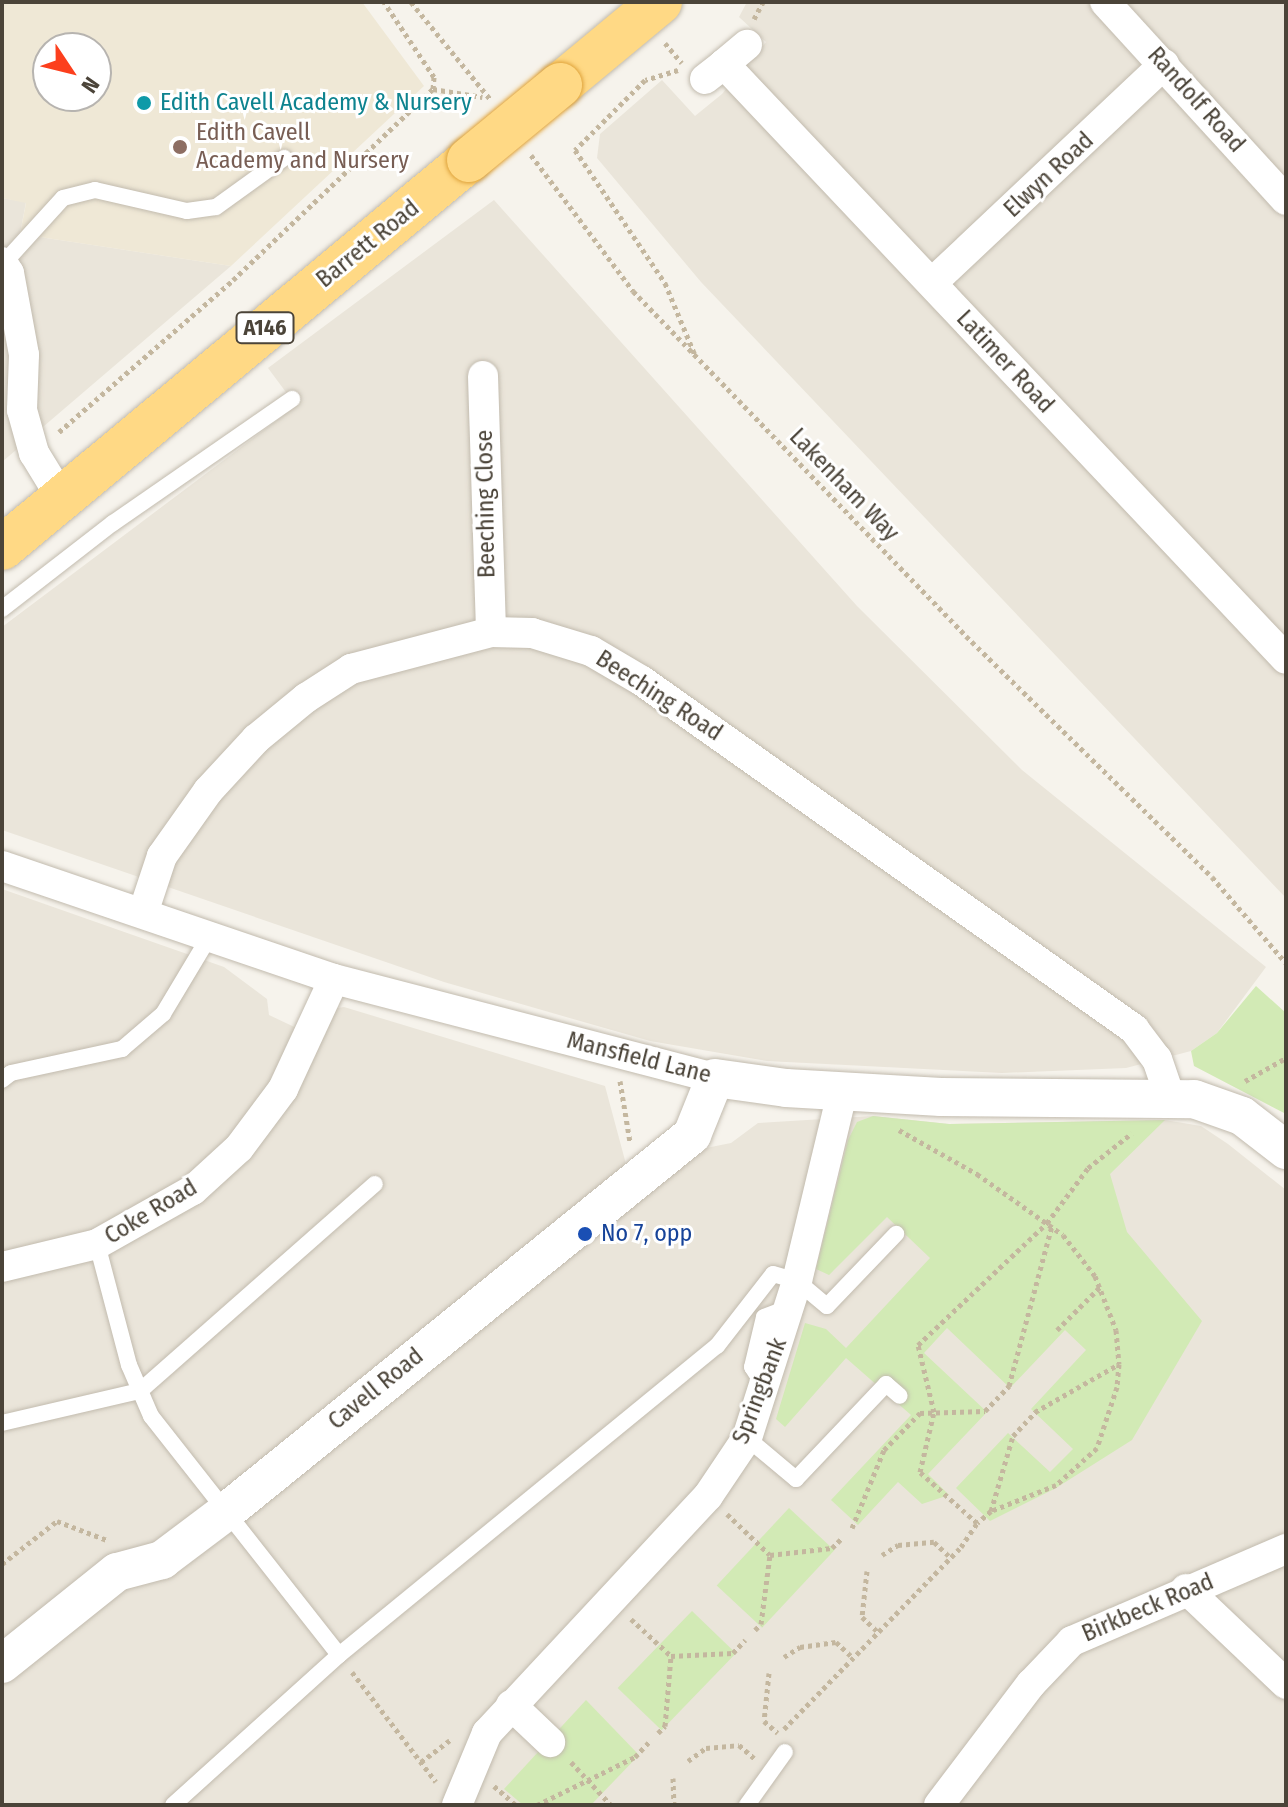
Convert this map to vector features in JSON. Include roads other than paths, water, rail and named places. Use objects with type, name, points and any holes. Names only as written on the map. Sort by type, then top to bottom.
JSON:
[{"type":"highway","name":"Barrett Road","points":[[2,548],[660,2]]},
{"type":"street","name":"Randolf Road","points":[[1105,2],[1286,200]]},
{"type":"street","name":"Latimer Road","points":[[726,63],[1286,659]]},
{"type":"street","name":"Elwyn Road","points":[[932,283],[1164,64]]},
{"type":"street","points":[[3,263],[24,355],[22,410],[34,453],[61,497]]},
{"type":"street","name":"Beeching Close","points":[[483,376],[491,632]]},
{"type":"street","name":"Beeching Road","points":[[143,913],[162,856],[208,791],[256,739],[306,698],[351,669],[491,632],[532,633],[591,651],[642,681],[1134,1029],[1157,1059],[1170,1097]]},
{"type":"street","name":"Mansfield Lane","points":[[2,866],[334,979],[625,1058],[715,1078],[842,1093],[1170,1097],[1218,1103],[1286,1150]]},
{"type":"street","name":"Coke Road","points":[[2,1267],[97,1244],[193,1190],[239,1148],[283,1089],[334,979]]},
{"type":"street","name":"Cavell Road","points":[[2,1664],[117,1572],[162,1560],[227,1511],[692,1135],[706,1110],[715,1078]]},
{"type":"street","name":"Springbank","points":[[457,1805],[487,1733],[708,1496],[747,1438],[766,1389],[794,1294],[842,1093]]},
{"type":"street","name":"Birkbeck Road","points":[[939,1805],[1031,1684],[1072,1641],[1186,1589],[1286,1549]]},
{"type":"street","points":[[1186,1589],[1286,1684]]},
{"type":"street","points":[[511,1705],[559,1751]]},
{"type":"lane","points":[[3,263],[63,198],[95,190],[187,211],[216,207],[284,158]]},
{"type":"lane","points":[[2,609],[113,523],[292,399]]},
{"type":"lane","points":[[2,1080],[11,1073],[122,1049],[163,1014],[209,937]]},
{"type":"lane","points":[[2,1423],[140,1391],[375,1184]]},
{"type":"lane","points":[[173,1805],[339,1655],[717,1346],[773,1274],[794,1294],[827,1306],[896,1234]]},
{"type":"lane","points":[[97,1244],[140,1391],[151,1416],[339,1655]]},
{"type":"lane","points":[[747,1438],[796,1479],[886,1384],[900,1396]]},
{"type":"lane","points":[[747,1805],[770,1771],[778,1747]]},
{"type":"place","name":"Edith Cavell Academy & Nursery","points":[[144,103]]},
{"type":"place","name":"Edith Cavell Academy and Nursery","points":[[180,147]]},
{"type":"place","name":"No 7, opp","points":[[585,1234]]}]
